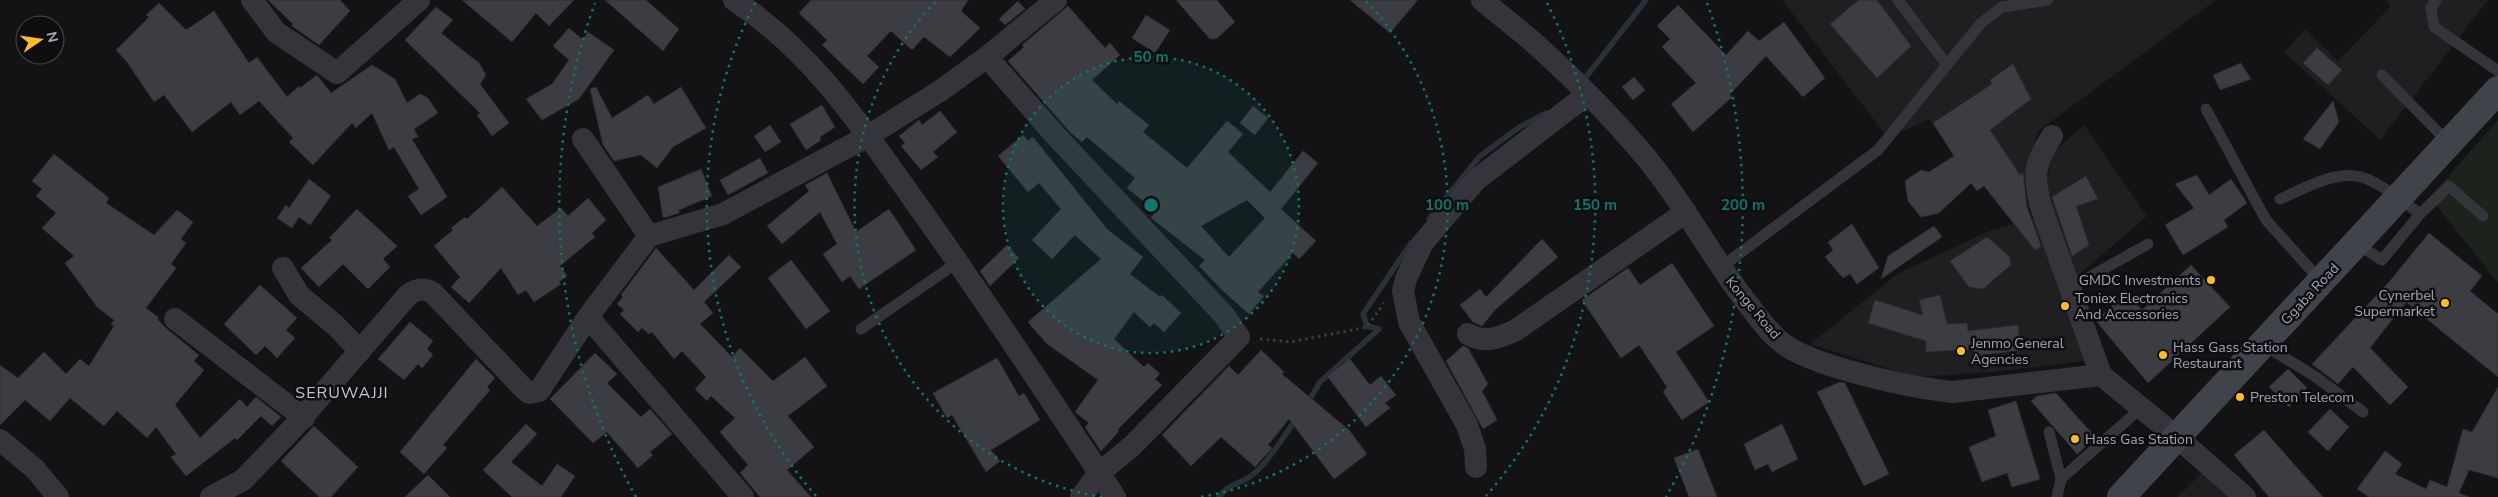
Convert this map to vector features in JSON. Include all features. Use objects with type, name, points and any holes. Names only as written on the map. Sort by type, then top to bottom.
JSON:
[{"type":"main road","name":"Ggaba Road","points":[[2122,497],[2357,244],[2410,206],[2449,144],[2498,90]]},
{"type":"street","points":[[252,0],[276,32],[337,73],[419,0]]},
{"type":"street","points":[[734,0],[758,16],[800,52],[868,136],[958,262],[1115,497]]},
{"type":"street","name":"Konge Road","points":[[1482,0],[1542,50],[1588,94],[1638,148],[1686,212],[1720,268],[1768,330],[1793,350],[1814,360],[1910,386],[1953,392],[2101,375]]},
{"type":"street","points":[[211,497],[243,480],[304,418],[414,290],[427,289],[524,389],[529,393],[535,393],[542,388],[588,317],[649,236],[723,214],[868,136],[987,58],[1034,20],[1045,2]]},
{"type":"street","points":[[987,58],[1055,135],[1224,315],[1239,337],[1132,446],[1099,474],[1081,497]]},
{"type":"street","points":[[1476,467],[1475,449],[1467,425],[1409,322],[1403,291],[1406,279],[1422,244],[1476,180],[1588,94]]},
{"type":"street","points":[[2052,136],[2037,162],[2036,185],[2040,204],[2101,375],[2178,438],[2245,497]]},
{"type":"street","points":[[583,139],[649,236]]},
{"type":"street","points":[[1468,334],[1477,339],[1489,340],[1516,330],[1686,212]]},
{"type":"street","points":[[283,268],[300,295],[335,325],[360,352]]},
{"type":"street","points":[[588,317],[743,497]]},
{"type":"street","points":[[175,319],[304,418]]},
{"type":"street","points":[[0,440],[35,470],[58,497]]},
{"type":"lane","points":[[1898,0],[1947,65]]},
{"type":"lane","points":[[1720,268],[1878,150],[1981,23],[2002,7],[2048,0]]},
{"type":"lane","points":[[2436,0],[2431,8],[2434,26],[2498,71]]},
{"type":"lane","points":[[2382,75],[2449,144]]},
{"type":"lane","points":[[2206,109],[2266,220],[2322,282]]},
{"type":"lane","points":[[2280,199],[2320,182],[2340,177],[2361,177],[2410,206],[2449,186],[2483,216]]},
{"type":"lane","points":[[2070,288],[2148,244]]},
{"type":"lane","points":[[861,328],[958,262]]},
{"type":"lane","points":[[2264,345],[2316,377],[2362,412]]},
{"type":"lane","points":[[2061,479],[2141,408]]},
{"type":"lane","points":[[2049,432],[2061,479],[2058,497]]},
{"type":"path","points":[[1239,337],[1291,342],[1367,327],[1406,279]]},
{"type":"shaded area","points":[[1782,0],[2216,0],[2038,131],[2026,178],[1991,195],[1929,119],[1888,138]]},
{"type":"shaded area","points":[[2386,0],[2488,0],[2380,140],[2284,52],[2305,29],[2338,61],[2391,6]]},
{"type":"shaded area","points":[[2498,120],[2498,283],[2430,197]]},
{"type":"shaded area","points":[[2084,125],[2147,216],[2075,278],[2046,203],[2050,155]]},
{"type":"shaded area","points":[[2039,217],[2092,360],[1994,372],[1915,377],[1810,344],[1899,273],[1989,231]]},
{"type":"shaded area","points":[[2206,469],[2232,497],[2177,497]]},
{"type":"building","points":[[268,0],[340,0],[350,11],[319,45],[292,26],[293,24]]},
{"type":"building","points":[[462,0],[574,0],[549,26],[536,13],[512,42]]},
{"type":"building","points":[[605,0],[646,0],[679,29],[663,51]]},
{"type":"building","points":[[811,0],[968,0],[961,11],[980,28],[950,57],[924,37],[912,50],[891,31],[867,56],[879,67],[863,84],[822,45],[827,40],[799,13]]},
{"type":"building","points":[[1176,0],[1217,0],[1235,22],[1216,39],[1210,39]]},
{"type":"building","points":[[1350,0],[1418,0],[1390,33]]},
{"type":"building","points":[[1859,0],[1877,0],[1911,46],[1877,78],[1830,24]]},
{"type":"building","points":[[1018,1],[1025,9],[1005,25],[999,19]]},
{"type":"building","points":[[159,3],[186,30],[214,11],[249,63],[257,57],[287,97],[299,86],[300,88],[317,75],[331,93],[372,65],[395,79],[407,103],[420,94],[428,98],[438,113],[414,129],[418,137],[412,139],[447,197],[421,215],[408,196],[419,189],[394,147],[389,150],[372,113],[356,128],[352,123],[313,165],[289,142],[293,138],[259,101],[240,115],[231,102],[192,132],[164,95],[154,102],[127,62],[116,50],[149,17],[146,15]]},
{"type":"building","points":[[1678,5],[1726,55],[1748,31],[1759,41],[1784,22],[1825,78],[1803,97],[1766,56],[1730,94],[1732,97],[1693,132],[1671,104],[1696,83],[1662,47],[1670,39],[1657,26]]},
{"type":"building","points":[[1068,6],[1105,48],[1110,43],[1120,55],[1092,80],[1117,104],[1119,101],[1149,125],[1143,132],[1187,168],[1227,121],[1243,134],[1228,152],[1270,192],[1303,151],[1318,163],[1281,209],[1316,241],[1299,259],[1293,253],[1258,292],[1264,296],[1249,314],[1199,266],[1205,260],[1151,218],[1156,211],[1127,188],[1135,178],[1087,137],[1082,142],[1070,132],[1008,61],[1024,47],[1022,45]],"holes":[[[1247,200],[1265,218],[1229,257],[1201,226]]]},
{"type":"building","points":[[436,7],[453,20],[441,33],[479,63],[486,75],[480,84],[509,123],[492,136],[477,115],[480,113],[405,40]]},
{"type":"building","points":[[1146,15],[1170,30],[1155,53],[1132,38]]},
{"type":"building","points":[[569,28],[583,40],[588,32],[614,50],[579,99],[542,120],[526,99],[552,84],[569,60],[553,46]]},
{"type":"building","points":[[2317,48],[2342,70],[2328,85],[2303,63]]},
{"type":"building","points":[[2241,63],[2251,79],[2220,90],[2213,75]]},
{"type":"building","points":[[2013,64],[2031,99],[1990,130],[2020,175],[2023,173],[2027,207],[2041,246],[2035,250],[1984,186],[1977,191],[1971,183],[1939,213],[1921,217],[1908,201],[1905,181],[1921,170],[1929,172],[1954,156],[1933,123],[1992,84],[1990,80]]},
{"type":"building","points":[[1634,77],[1645,90],[1633,100],[1622,87]]},
{"type":"building","points":[[596,87],[612,118],[648,95],[654,104],[681,87],[706,128],[673,147],[657,168],[641,155],[614,161],[603,145],[590,89]]},
{"type":"building","points":[[2333,101],[2339,122],[2320,149],[2303,139]]},
{"type":"building","points":[[822,105],[835,127],[806,150],[790,124]]},
{"type":"building","points":[[1253,106],[1268,118],[1255,135],[1240,123]]},
{"type":"building","points":[[940,111],[957,132],[933,152],[938,157],[921,170],[901,146],[905,143],[899,136],[919,120],[922,125]]},
{"type":"building","points":[[770,125],[781,142],[765,152],[754,136]]},
{"type":"building","points":[[1023,135],[1028,141],[1033,137],[1107,229],[1143,257],[1130,274],[1160,297],[1162,295],[1181,313],[1164,332],[1154,323],[1150,327],[1134,312],[1114,339],[1144,367],[1148,363],[1160,374],[1155,379],[1162,385],[1118,429],[1119,431],[1101,451],[1085,427],[1089,423],[1075,412],[1098,380],[1046,343],[1028,322],[1101,259],[1075,235],[1052,259],[1032,240],[1061,209],[1039,183],[1028,192],[998,156]]},
{"type":"building","points":[[54,154],[109,198],[106,203],[154,235],[177,210],[193,222],[181,239],[186,243],[171,264],[176,268],[146,308],[159,318],[157,319],[167,329],[199,355],[194,361],[204,370],[175,405],[200,438],[240,399],[247,407],[256,397],[281,417],[272,426],[261,416],[237,440],[235,438],[186,476],[171,457],[176,454],[156,427],[147,438],[117,411],[104,426],[70,398],[50,421],[25,400],[0,425],[0,365],[18,378],[44,352],[66,374],[80,359],[89,366],[114,326],[111,324],[114,320],[97,307],[65,263],[74,256],[42,228],[56,213],[36,196],[42,189],[32,181]]},
{"type":"building","points":[[760,158],[768,173],[728,195],[720,180]]},
{"type":"building","points":[[701,169],[712,196],[679,210],[679,213],[663,218],[658,187]]},
{"type":"building","points":[[827,173],[856,232],[889,209],[916,250],[859,289],[850,276],[842,282],[823,254],[837,244],[820,212],[782,244],[767,226],[809,191],[805,185]]},
{"type":"building","points":[[2197,175],[2209,195],[2231,179],[2247,203],[2224,220],[2228,227],[2183,255],[2165,225],[2194,208],[2175,184]]},
{"type":"building","points":[[2086,176],[2098,199],[2076,206],[2089,245],[2072,256],[2052,197]]},
{"type":"building","points":[[309,179],[331,196],[310,225],[299,217],[292,228],[277,218],[286,205],[289,208]]},
{"type":"building","points":[[502,187],[537,226],[561,208],[568,216],[588,198],[606,220],[592,233],[595,237],[560,266],[567,276],[559,282],[561,284],[534,302],[526,290],[518,295],[501,268],[469,303],[451,287],[460,277],[434,246],[453,230],[451,228],[465,217],[467,219]]},
{"type":"building","points":[[357,209],[397,246],[383,259],[390,267],[368,289],[343,264],[319,287],[301,268],[332,240],[329,238]]},
{"type":"building","points":[[1852,224],[1879,268],[1857,284],[1850,274],[1843,278],[1825,257],[1833,250],[1828,242]]},
{"type":"building","points":[[1934,226],[1942,237],[1881,279],[1888,256]]},
{"type":"building","points":[[2429,233],[2482,276],[2470,291],[2498,314],[2498,377],[2406,302],[2370,348],[2408,387],[2390,405],[2353,367],[2338,384],[2312,364],[2389,282]]},
{"type":"building","points":[[1987,237],[2009,256],[2011,265],[1983,289],[1969,287],[1950,261]]},
{"type":"building","points":[[1542,239],[1558,257],[1496,309],[1482,326],[1473,322],[1460,305],[1480,289],[1486,297]]},
{"type":"building","points":[[1007,245],[1019,258],[990,286],[980,271]]},
{"type":"building","points":[[656,248],[694,290],[729,255],[741,267],[704,302],[713,313],[700,324],[732,357],[740,348],[773,381],[805,357],[827,386],[788,416],[814,447],[787,470],[811,497],[760,497],[740,473],[748,465],[720,432],[735,418],[711,396],[707,401],[695,389],[706,377],[682,351],[674,359],[652,332],[649,334],[642,328],[638,332],[620,314],[624,310],[617,304],[623,297],[621,295]]},
{"type":"building","points":[[791,260],[830,311],[806,329],[768,278]]},
{"type":"building","points":[[1672,263],[1714,326],[1676,352],[1709,402],[1682,420],[1663,392],[1667,387],[1639,345],[1621,358],[1582,300],[1628,268],[1640,285]]},
{"type":"building","points":[[2191,265],[2230,307],[2148,383],[2096,321],[2126,293],[2142,310]]},
{"type":"building","points":[[260,285],[297,318],[286,330],[295,338],[277,358],[265,346],[256,355],[224,324]]},
{"type":"building","points":[[1940,295],[1947,324],[1967,323],[1968,331],[2018,325],[2021,350],[1975,356],[1974,349],[1926,352],[1926,341],[1868,323],[1875,300],[1923,315],[1919,300]]},
{"type":"building","points":[[410,322],[433,341],[427,349],[433,355],[422,368],[418,364],[404,380],[378,359]]},
{"type":"building","points":[[1463,346],[1468,348],[1488,384],[1482,391],[1497,420],[1483,429],[1446,361]]},
{"type":"building","points":[[1261,350],[1284,372],[1282,374],[1349,430],[1367,454],[1334,479],[1289,419],[1268,445],[1272,448],[1255,467],[1221,437],[1191,466],[1162,435],[1229,366],[1238,375]]},
{"type":"building","points":[[595,353],[617,374],[607,383],[641,417],[650,409],[672,434],[650,452],[653,455],[638,468],[607,432],[593,443],[550,399]]},
{"type":"building","points":[[997,358],[1019,396],[1024,393],[1040,420],[991,450],[1000,461],[986,472],[952,415],[947,418],[933,393]]},
{"type":"building","points":[[476,359],[495,378],[487,387],[490,390],[443,445],[447,448],[424,474],[400,452]]},
{"type":"building","points":[[1350,359],[1370,385],[1381,376],[1396,395],[1385,403],[1390,408],[1366,427],[1327,376]]},
{"type":"building","points":[[2288,369],[2307,388],[2289,407],[2269,387]]},
{"type":"building","points":[[1840,382],[1845,383],[1889,474],[1864,486],[1817,392]]},
{"type":"building","points":[[2498,387],[2498,478],[2469,470],[2459,493],[2469,497],[2369,497],[2357,489],[2385,451],[2402,464],[2395,474],[2426,489],[2430,480],[2447,487],[2463,429],[2472,432]]},
{"type":"building","points":[[2056,393],[2096,438],[2077,454],[2031,401],[2037,396]]},
{"type":"building","points":[[2016,401],[2040,479],[2012,487],[2007,473],[1982,482],[1969,447],[1996,436],[1988,410]]},
{"type":"building","points":[[2330,409],[2349,427],[2328,451],[2308,432]]},
{"type":"building","points":[[526,424],[537,434],[511,462],[542,486],[557,464],[575,476],[561,497],[512,497],[483,470]]},
{"type":"building","points":[[1782,424],[1798,459],[1772,472],[1768,464],[1755,470],[1744,444]]},
{"type":"building","points":[[314,426],[358,467],[331,497],[319,497],[281,461]]},
{"type":"building","points":[[2264,430],[2323,497],[2269,497],[2234,455]]},
{"type":"building","points":[[1698,449],[1717,497],[1689,497],[1674,458]]},
{"type":"building","points":[[428,475],[450,497],[405,497]]},
{"type":"waterway","points":[[1586,77],[1646,0]]},
{"type":"waterway","points":[[1429,219],[1479,157],[1518,128],[1546,113]]},
{"type":"waterway","points":[[1379,329],[1367,326],[1363,314],[1411,243]]},
{"type":"waterway","points":[[1307,404],[1320,382],[1379,329]]},
{"type":"waterway","points":[[1219,497],[1230,487],[1255,473],[1297,418]]},
{"type":"place","name":"GMDC Investments","points":[[2211,280]]},
{"type":"place","name":"Cynerbel Supermarket","points":[[2445,303]]},
{"type":"place","name":"Toniex Electronics And Accessories","points":[[2065,306]]},
{"type":"place","name":"Jenmo General Agencies","points":[[1961,351]]},
{"type":"place","name":"Hass Gass Station Restaurant","points":[[2163,355]]},
{"type":"place","name":"Preston Telecom","points":[[2240,397]]},
{"type":"place","name":"Hass Gas Station","points":[[2075,439]]},
{"type":"district","name":"SERUWAJJI","points":[[342,393]]}]
